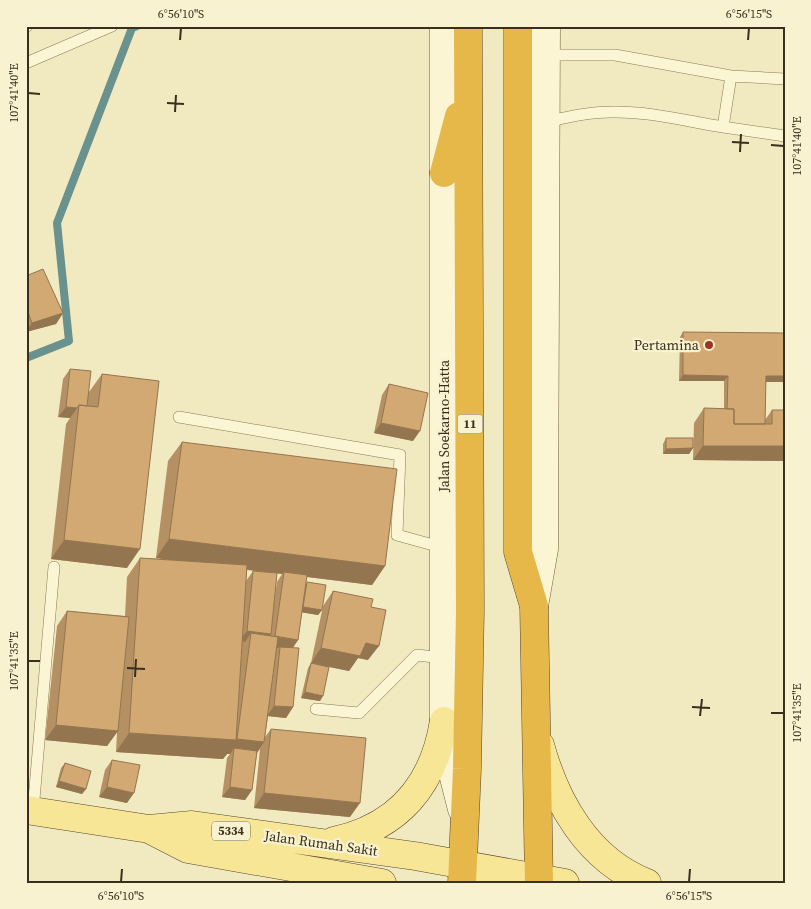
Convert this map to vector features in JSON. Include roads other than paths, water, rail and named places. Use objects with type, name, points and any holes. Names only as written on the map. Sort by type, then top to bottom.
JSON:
[{"type":"highway","name":"Jalan Soekarno-Hatta","points":[[462,874],[470,611],[468,26]]},
{"type":"highway","points":[[518,26],[518,552],[534,606],[539,881]]},
{"type":"highway","points":[[444,172],[468,79]]},
{"type":"main road","name":"Jalan Soekarno-Hatta","points":[[444,26],[444,720],[448,754],[465,823]]},
{"type":"main road","points":[[534,606],[544,549],[546,26]]},
{"type":"main road","points":[[312,843],[331,841],[367,831],[399,811],[414,796],[435,761],[444,720]]},
{"type":"main road","points":[[536,732],[549,776],[578,828],[605,858],[621,870],[647,883]]},
{"type":"main road","name":"Jalan Rumah Sakit","points":[[30,811],[149,830],[192,825],[312,843],[462,874],[565,883]]},
{"type":"main road","name":"Jalan Rumah Sakit","points":[[149,830],[188,849],[382,883]]},
{"type":"main road","points":[[284,865],[309,871],[338,883]]},
{"type":"lane","points":[[26,64],[112,26]]},
{"type":"lane","points":[[546,55],[615,55],[731,76],[785,79]]},
{"type":"lane","points":[[722,127],[731,76]]},
{"type":"lane","points":[[546,122],[584,114],[612,112],[647,114],[785,136]]},
{"type":"lane","points":[[179,417],[400,455],[397,535],[444,548]]},
{"type":"lane","points":[[30,811],[54,567]]},
{"type":"lane","points":[[316,709],[359,713],[417,655],[443,658]]},
{"type":"waterway","points":[[26,358],[69,341],[57,223],[132,28],[137,26]]},
{"type":"place","name":"Pertamina","points":[[709,345]]}]
